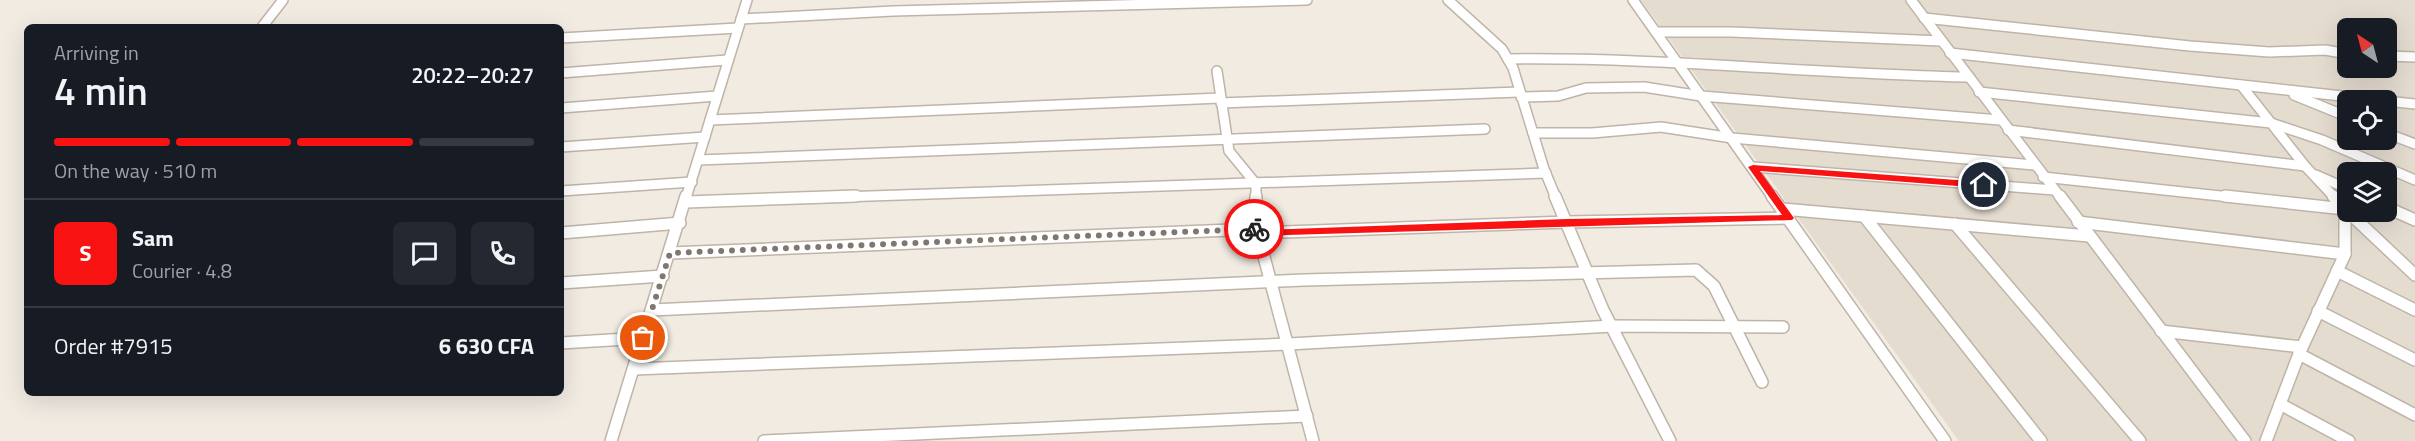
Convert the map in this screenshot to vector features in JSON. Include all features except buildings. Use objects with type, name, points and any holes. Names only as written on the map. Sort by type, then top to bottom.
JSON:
[{"type":"street","points":[[264,24],[283,0]]},
{"type":"street","points":[[611,441],[747,0]]},
{"type":"street","points":[[564,38],[893,11],[1306,0]]},
{"type":"street","points":[[1448,0],[1502,49],[1508,59],[1546,173],[1587,271],[1670,441]]},
{"type":"street","points":[[1633,0],[1786,213],[1945,441]]},
{"type":"street","points":[[1911,0],[2245,441]]},
{"type":"street","points":[[1924,18],[2190,46],[2269,52],[2325,50],[2337,52]]},
{"type":"street","points":[[1656,32],[1731,32],[1941,40]]},
{"type":"street","points":[[1950,54],[2337,96]]},
{"type":"street","points":[[2397,56],[2415,57]]},
{"type":"street","points":[[1508,59],[1570,57],[1900,77],[1968,76]]},
{"type":"street","points":[[564,73],[727,60]]},
{"type":"street","points":[[1217,71],[1229,151],[1256,184],[1257,231],[1289,344],[1313,441]]},
{"type":"street","points":[[2241,85],[2308,169],[2337,200]]},
{"type":"street","points":[[710,120],[1221,101],[1520,94],[1558,96],[1586,88],[1644,87],[1701,96],[2000,120]]},
{"type":"street","points":[[2280,90],[2337,113]]},
{"type":"street","points":[[1979,92],[2271,123],[2322,140],[2415,180]]},
{"type":"street","points":[[564,108],[717,96]]},
{"type":"street","points":[[2398,102],[2415,104]]},
{"type":"street","points":[[2398,102],[2415,109]]},
{"type":"street","points":[[1533,134],[1592,133],[1661,127],[1732,138],[2034,165]]},
{"type":"street","points":[[698,160],[1485,129]]},
{"type":"street","points":[[2008,130],[2308,169],[2337,184]]},
{"type":"street","points":[[564,147],[705,137]]},
{"type":"street","points":[[2397,137],[2415,144]]},
{"type":"street","points":[[1753,167],[2054,190]]},
{"type":"street","points":[[686,202],[1546,173]]},
{"type":"street","points":[[2043,177],[2337,208]]},
{"type":"street","points":[[564,191],[692,182]]},
{"type":"street","points":[[2397,212],[2415,220]]},
{"type":"street","points":[[670,253],[1786,213],[1864,216],[2089,236]]},
{"type":"street","points":[[1864,216],[2041,441]]},
{"type":"street","points":[[2078,222],[2345,254]]},
{"type":"street","points":[[2266,441],[2300,351],[2345,254],[2345,222]]},
{"type":"street","points":[[2359,222],[2415,275]]},
{"type":"street","points":[[564,233],[680,223]]},
{"type":"street","points":[[1955,224],[2140,441]]},
{"type":"street","points":[[652,310],[1272,283],[1587,271],[1696,270],[1714,286],[1762,382]]},
{"type":"street","points":[[2337,271],[2415,310]]},
{"type":"street","points":[[564,284],[663,276]]},
{"type":"street","points":[[2318,311],[2415,360]]},
{"type":"street","points":[[634,369],[1289,344],[1612,326],[1783,327]]},
{"type":"street","points":[[2161,331],[2300,351],[2415,415]]},
{"type":"street","points":[[564,343],[643,338]]},
{"type":"street","points":[[2280,404],[2349,441]]},
{"type":"street","points":[[764,441],[1307,416]]},
{"type":"shaded area","points":[[1641,0],[2415,0],[2415,441],[1959,441]]},
{"type":"way so far","points":[[643,338],[670,253],[1254,229]]},
{"type":"route","points":[[1254,229],[1257,233],[1567,222],[1789,218],[1753,167],[1984,185]]}]
